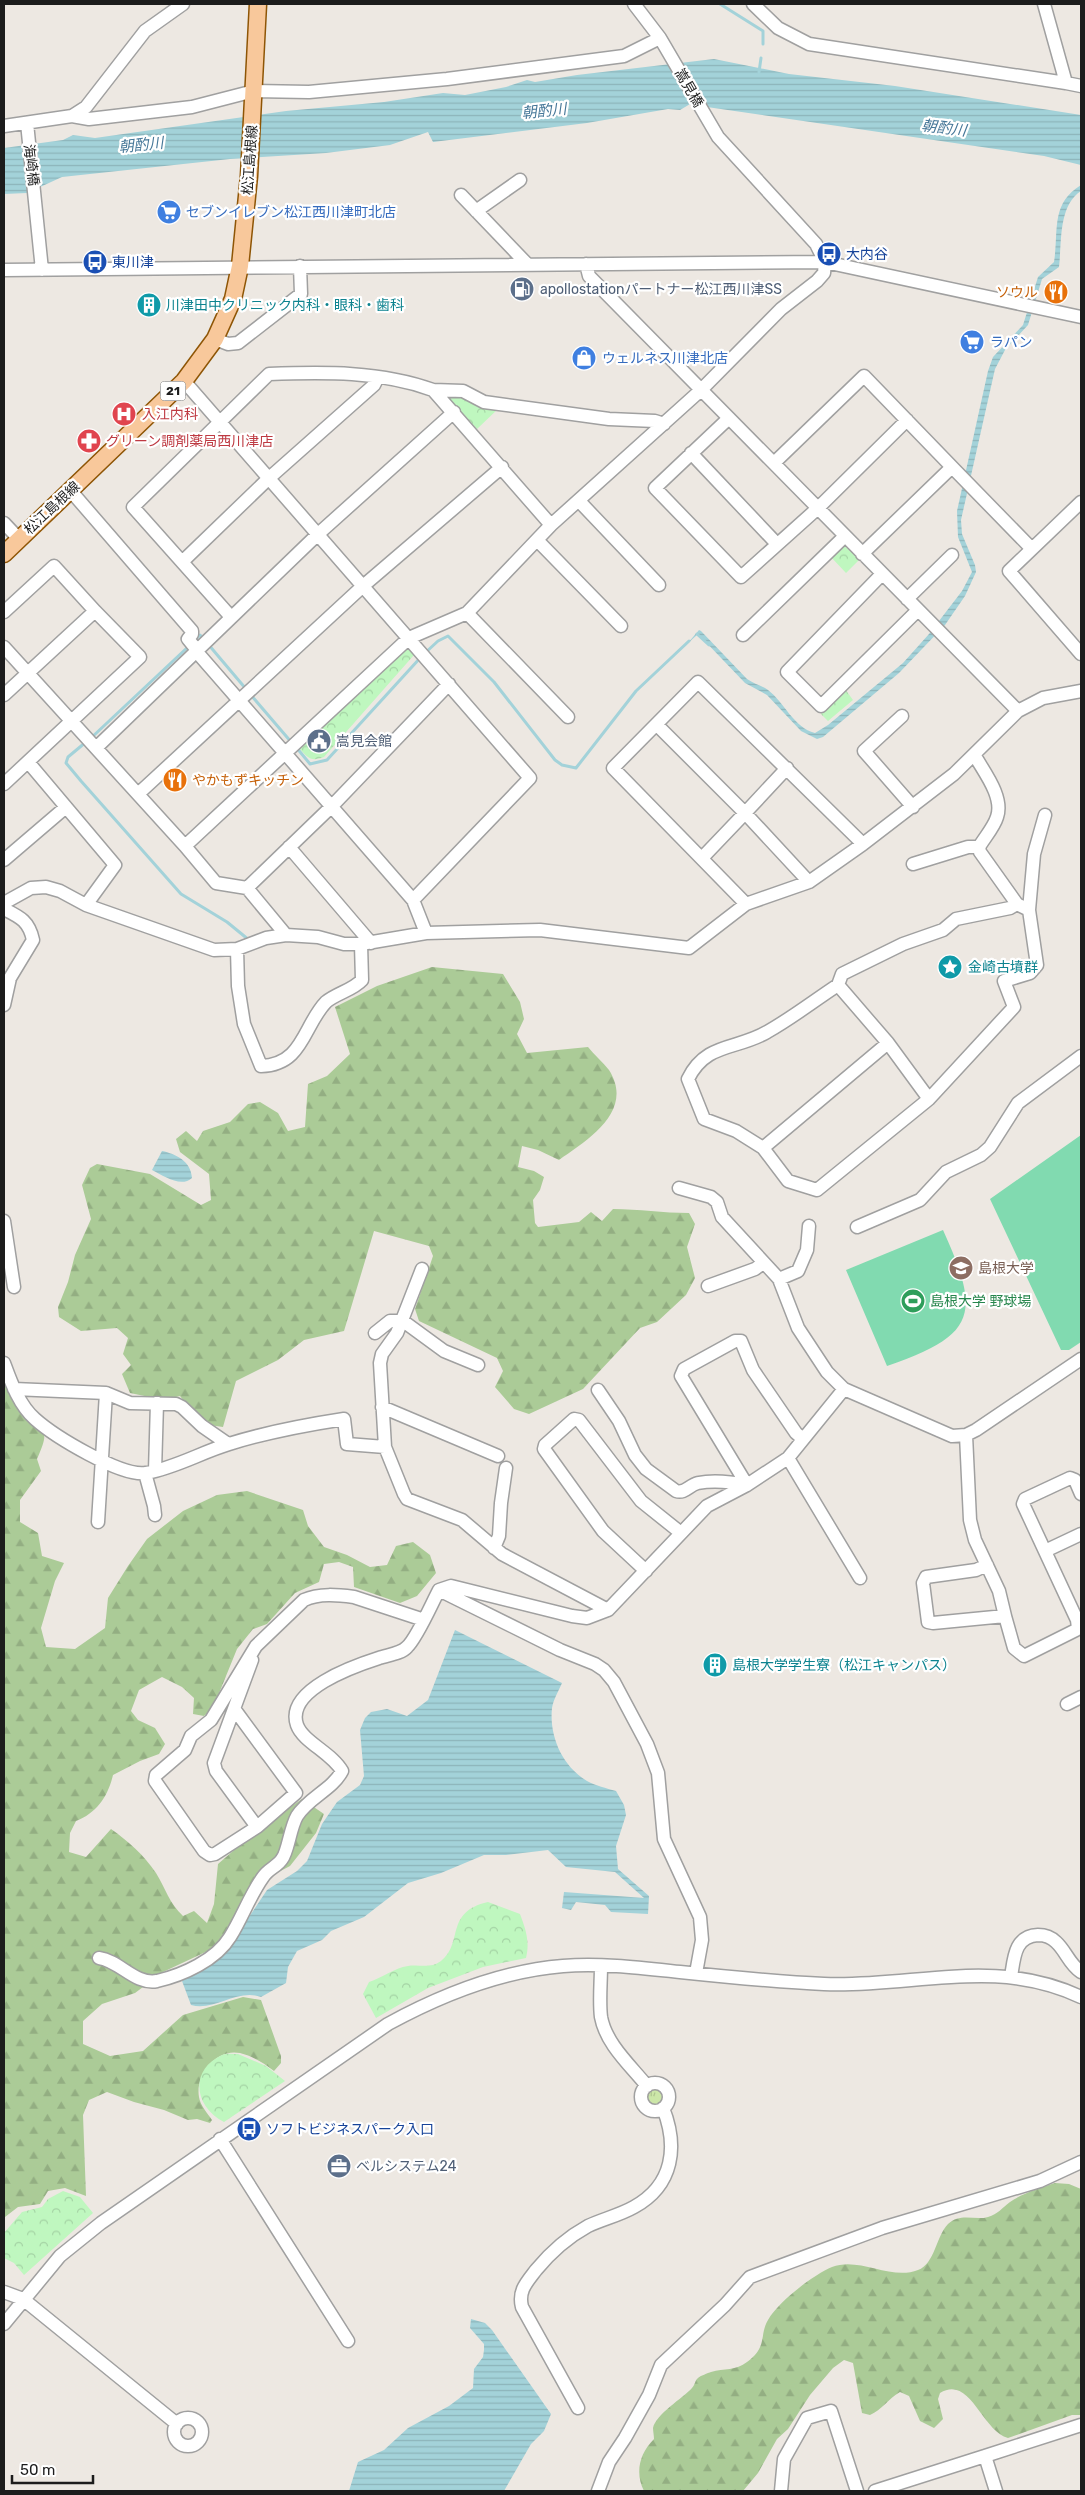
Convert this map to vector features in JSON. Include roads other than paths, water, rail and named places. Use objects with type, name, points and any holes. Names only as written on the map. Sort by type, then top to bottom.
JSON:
[{"type":"main road","name":"松江島根線","points":[[4,554],[184,381],[215,339],[233,298],[240,266],[249,176],[258,4]]},
{"type":"street","points":[[4,126],[27,128],[72,116],[86,107],[145,31],[184,4]]},
{"type":"street","name":"嵩見橋","points":[[634,4],[663,43],[712,128],[816,244],[825,262]]},
{"type":"street","points":[[753,4],[778,28],[809,44],[1081,86]]},
{"type":"street","points":[[1044,4],[1066,83]]},
{"type":"street","points":[[72,116],[89,119],[192,107],[254,97],[457,78],[624,56],[663,43]]},
{"type":"street","name":"海崎橋","points":[[27,128],[36,198],[42,270]]},
{"type":"street","points":[[476,211],[520,180]]},
{"type":"street","points":[[461,195],[528,265]]},
{"type":"street","points":[[185,846],[409,638],[466,612],[551,525],[701,390],[781,309],[816,281],[824,273],[825,262]]},
{"type":"street","points":[[4,270],[240,266],[825,262],[1081,317]]},
{"type":"street","points":[[586,264],[589,276],[775,462],[862,554],[1018,711]]},
{"type":"street","points":[[215,339],[228,344],[238,343],[301,294],[300,266]]},
{"type":"street","points":[[231,617],[133,506],[270,374],[318,372],[407,380],[433,390],[463,391],[484,402],[609,419],[655,421],[664,424]]},
{"type":"street","points":[[775,462],[864,376],[1032,549]]},
{"type":"street","points":[[182,562],[268,479],[374,385],[378,377]]},
{"type":"street","points":[[184,381],[218,423],[419,648],[530,778],[413,900]]},
{"type":"street","points":[[433,390],[551,525]]},
{"type":"street","points":[[97,747],[198,646],[454,412]]},
{"type":"street","points":[[729,418],[655,488],[740,577],[818,508],[907,420]]},
{"type":"street","points":[[691,453],[777,544]]},
{"type":"street","points":[[862,554],[952,466]]},
{"type":"street","points":[[138,794],[363,586],[502,467]]},
{"type":"street","points":[[70,490],[192,631],[188,639],[198,646],[245,695],[291,748],[332,806],[413,900],[426,933]]},
{"type":"street","points":[[579,501],[659,585]]},
{"type":"street","points":[[1081,502],[1009,571],[1081,654]]},
{"type":"street","points":[[4,523],[19,539]]},
{"type":"street","points":[[743,635],[845,536]]},
{"type":"street","points":[[537,540],[621,626]]},
{"type":"street","points":[[907,599],[952,555]]},
{"type":"street","points":[[4,612],[54,566],[140,657],[4,784]]},
{"type":"street","points":[[882,574],[787,672],[821,706],[918,610]]},
{"type":"street","points":[[4,694],[95,611]]},
{"type":"street","points":[[466,612],[568,717]]},
{"type":"street","points":[[4,647],[97,747],[216,883],[247,888],[286,935]]},
{"type":"street","points":[[746,904],[613,768],[698,682],[863,844]]},
{"type":"street","points":[[247,888],[332,806],[449,684]]},
{"type":"street","points":[[4,903],[31,888],[46,887],[60,891],[86,905],[214,950],[237,949],[266,938],[286,935],[318,937],[344,944],[366,943],[426,933],[540,930],[689,948],[746,904],[809,882],[863,844],[913,807],[975,756],[1018,711],[1043,698],[1081,691]]},
{"type":"street","points":[[902,716],[864,751],[913,807]]},
{"type":"street","points":[[656,725],[745,813],[809,882]]},
{"type":"street","points":[[975,756],[993,786],[999,809],[979,847]]},
{"type":"street","points":[[28,762],[115,865],[86,905]]},
{"type":"street","points":[[702,858],[787,768]]},
{"type":"street","points":[[4,860],[66,807]]},
{"type":"street","points":[[1017,904],[1010,908],[956,919],[943,930],[903,944],[842,974],[838,984],[766,1033],[713,1051],[694,1066],[688,1079],[704,1119],[736,1131],[764,1148],[788,1181],[817,1190],[929,1099],[1014,1007],[1004,981],[1030,973],[1037,965],[1029,910],[1034,854],[1045,816]]},
{"type":"street","points":[[237,949],[238,986],[244,1024],[261,1066],[269,1066],[287,1060],[325,1004],[334,996],[360,982],[363,976],[366,943],[289,847]]},
{"type":"street","points":[[913,864],[968,847],[979,847]]},
{"type":"street","points":[[979,847],[985,862],[1017,904],[1029,910]]},
{"type":"street","points":[[4,909],[22,918],[30,928],[33,940],[10,978],[4,1005]]},
{"type":"street","points":[[838,984],[888,1044],[929,1099]]},
{"type":"street","points":[[764,1148],[888,1044]]},
{"type":"street","points":[[857,1227],[920,1200],[946,1172],[981,1155],[990,1146],[1018,1103],[1081,1056]]},
{"type":"street","points":[[679,1188],[711,1197],[717,1202],[722,1216],[778,1279],[798,1328],[827,1372],[844,1389],[952,1436],[966,1435],[1081,1359]]},
{"type":"street","points":[[4,1221],[14,1287]]},
{"type":"street","points":[[778,1279],[798,1271],[807,1250],[809,1226]]},
{"type":"street","points":[[708,1286],[755,1269],[763,1263]]},
{"type":"street","points":[[422,1270],[403,1321],[382,1354],[380,1363],[385,1447],[407,1498],[462,1520],[494,1548],[608,1610]]},
{"type":"street","points":[[375,1333],[393,1320],[403,1321],[444,1351],[478,1365]]},
{"type":"street","points":[[747,1485],[681,1376],[684,1368],[735,1341],[741,1341],[753,1370],[796,1433],[803,1439]]},
{"type":"street","points":[[4,1363],[14,1389],[34,1418],[102,1462],[150,1472],[228,1444],[306,1425],[344,1419],[347,1444],[385,1447]]},
{"type":"street","points":[[14,1389],[106,1393],[130,1403],[176,1404],[182,1406],[202,1426],[228,1444]]},
{"type":"street","points":[[99,1958],[106,1959],[144,1981],[156,1981],[187,1970],[211,1957],[229,1939],[263,1877],[282,1859],[289,1833],[297,1816],[312,1799],[333,1784],[342,1771],[338,1763],[303,1734],[298,1727],[295,1717],[302,1698],[312,1688],[407,1648],[439,1590],[451,1586],[587,1618],[608,1610],[714,1500],[747,1485],[788,1458],[844,1389]]},
{"type":"street","points":[[598,1390],[619,1421],[635,1455],[646,1469],[676,1491],[681,1492],[700,1483],[731,1482],[747,1485]]},
{"type":"street","points":[[98,1522],[106,1393]]},
{"type":"street","points":[[154,1515],[150,1472],[156,1403]]},
{"type":"street","points":[[382,1406],[498,1456]]},
{"type":"street","points":[[646,1571],[603,1531],[544,1450],[545,1445],[574,1419],[579,1420],[641,1501],[681,1533]]},
{"type":"street","points":[[966,1435],[970,1520],[975,1540],[998,1590],[1014,1648],[1024,1656],[1078,1628],[1045,1551],[1022,1504],[1023,1501],[1070,1478],[1075,1480],[1081,1494]]},
{"type":"street","points":[[788,1458],[860,1578]]},
{"type":"street","points":[[494,1548],[499,1536],[506,1468]]},
{"type":"street","points":[[1045,1551],[1081,1534]]},
{"type":"street","points":[[987,1565],[976,1570],[926,1577],[923,1583],[927,1619],[932,1623],[1006,1616]]},
{"type":"street","points":[[439,1590],[560,1650],[595,1664],[604,1670],[614,1682],[647,1744],[658,1772],[664,1839],[700,1917],[702,1940],[696,1973]]},
{"type":"street","points":[[235,1710],[296,1793],[293,1798],[257,1827],[216,1854],[207,1854],[155,1781],[156,1775],[185,1750],[191,1736],[211,1720],[256,1646],[304,1600],[310,1597],[342,1595],[354,1597],[424,1620]]},
{"type":"street","points":[[256,1646],[251,1668],[214,1766],[257,1827]]},
{"type":"street","points":[[1067,1704],[1081,1697]]},
{"type":"street","points":[[1011,1977],[1018,1945],[1027,1938],[1035,1936],[1053,1939],[1081,1972]]},
{"type":"street","points":[[4,2324],[60,2256],[78,2240],[369,2036],[436,1999],[490,1980],[563,1966],[601,1966],[866,1985],[967,1975],[1011,1977],[1044,1984],[1081,1997]]},
{"type":"street","points":[[601,1966],[600,2004],[604,2028],[610,2040],[647,2086]]},
{"type":"street","points":[[657,2083],[666,2088],[669,2098],[663,2108],[654,2110],[644,2105],[642,2095],[647,2086],[657,2083]]},
{"type":"street","points":[[578,2408],[522,2307],[521,2289],[540,2265],[567,2240],[598,2222],[636,2206],[653,2192],[667,2170],[670,2160],[671,2136],[663,2108]]},
{"type":"street","points":[[220,2140],[348,2341]]},
{"type":"street","points":[[598,2491],[608,2462],[644,2403],[661,2365],[725,2305],[750,2277],[882,2228],[1040,2182],[1081,2162]]},
{"type":"street","points":[[4,2292],[23,2299],[177,2424]]},
{"type":"street","points":[[781,2491],[784,2459],[807,2418],[831,2411],[857,2491]]},
{"type":"street","points":[[875,2491],[1081,2425]]},
{"type":"street","points":[[986,2456],[996,2491]]},
{"type":"water","name":"朝酌川","points":[[714,59],[789,74],[895,86],[1081,115],[1081,165],[1044,156],[707,107],[702,97],[680,110],[668,109],[587,123],[433,142],[428,132],[390,145],[326,153],[230,159],[62,177],[27,193],[4,194],[4,148],[63,140],[73,135],[95,138],[286,111],[384,102],[443,93],[465,95],[506,87],[527,80],[535,82],[577,75]]},
{"type":"water","points":[[1081,185],[1081,191],[1068,206],[1062,225],[1059,267],[1042,279],[1028,325],[1005,350],[995,369],[961,520],[962,534],[976,572],[965,596],[945,625],[899,673],[823,737],[817,739],[801,731],[767,695],[745,683],[700,636],[697,635],[687,644],[699,630],[701,631],[747,679],[768,690],[801,726],[815,733],[828,725],[903,663],[929,634],[962,591],[972,572],[958,537],[957,511],[988,371],[993,357],[1023,325],[1038,277],[1054,262],[1060,210],[1071,192]]},
{"type":"water","points":[[162,1151],[182,1159],[189,1167],[192,1178],[188,1181],[178,1181],[167,1178],[152,1170]]},
{"type":"water","points":[[455,1630],[562,1683],[552,1708],[555,1739],[564,1759],[578,1775],[590,1783],[616,1791],[624,1805],[626,1815],[616,1846],[618,1869],[649,1896],[648,1914],[611,1912],[605,1905],[576,1902],[571,1910],[562,1908],[564,1892],[644,1898],[615,1872],[566,1867],[548,1850],[506,1855],[484,1855],[441,1873],[408,1883],[364,1917],[331,1931],[322,1940],[297,1951],[288,1967],[286,1983],[261,1997],[243,1995],[208,2005],[191,2005],[182,1981],[235,1938],[267,1890],[297,1871],[307,1861],[322,1824],[337,1802],[360,1785],[364,1776],[360,1730],[365,1718],[371,1712],[387,1709],[407,1716],[428,1700]]},
{"type":"water","points":[[471,2319],[485,2323],[492,2330],[551,2414],[544,2431],[531,2444],[504,2491],[349,2491],[358,2462],[384,2450],[408,2428],[449,2406],[473,2388],[474,2369],[483,2357],[484,2344],[470,2328]]},
{"type":"waterway","points":[[720,4],[763,31],[763,44]]},
{"type":"waterway","points":[[759,72],[761,58]]},
{"type":"waterway","points":[[697,634],[709,645]]},
{"type":"waterway","points":[[193,642],[200,635],[204,640]]},
{"type":"waterway","points":[[425,653],[438,641],[448,636],[494,682],[555,760],[562,765],[576,768],[636,691],[689,641]]},
{"type":"waterway","points":[[208,644],[246,689]]},
{"type":"waterway","points":[[91,738],[189,646]]},
{"type":"waterway","points":[[296,747],[310,764],[327,760],[421,657]]},
{"type":"waterway","points":[[250,694],[292,743]]},
{"type":"waterway","points":[[86,742],[68,757],[66,763],[181,894],[227,922],[249,940]]},
{"type":"place","name":"セブンイレブン松江西川津町北店","points":[[169,212]]},
{"type":"place","name":"大内谷","points":[[829,254]]},
{"type":"place","name":"東川津","points":[[95,262]]},
{"type":"place","name":"apollostationパートナー松江西川津SS","points":[[522,289]]},
{"type":"place","name":"ソウル","points":[[1056,292]]},
{"type":"place","name":"川津田中クリニック内科・眼科・歯科","points":[[149,305]]},
{"type":"place","name":"ラパン","points":[[972,342]]},
{"type":"place","name":"ウェルネス川津北店","points":[[584,358]]},
{"type":"place","name":"入江内科","points":[[124,414]]},
{"type":"place","name":"グリーン調剤薬局西川津店","points":[[89,441]]},
{"type":"place","name":"嵩見会館","points":[[319,741]]},
{"type":"place","name":"やかもずキッチン","points":[[175,780]]},
{"type":"place","name":"金崎古墳群","points":[[950,967]]},
{"type":"place","name":"島根大学","points":[[961,1268]]},
{"type":"place","name":"島根大学 野球場","points":[[913,1301]]},
{"type":"place","name":"島根大学学生寮（松江キャンパス）","points":[[715,1665]]},
{"type":"place","name":"ソフトビジネスパーク入口","points":[[249,2129]]},
{"type":"place","name":"ベルシステム24","points":[[339,2166]]}]
